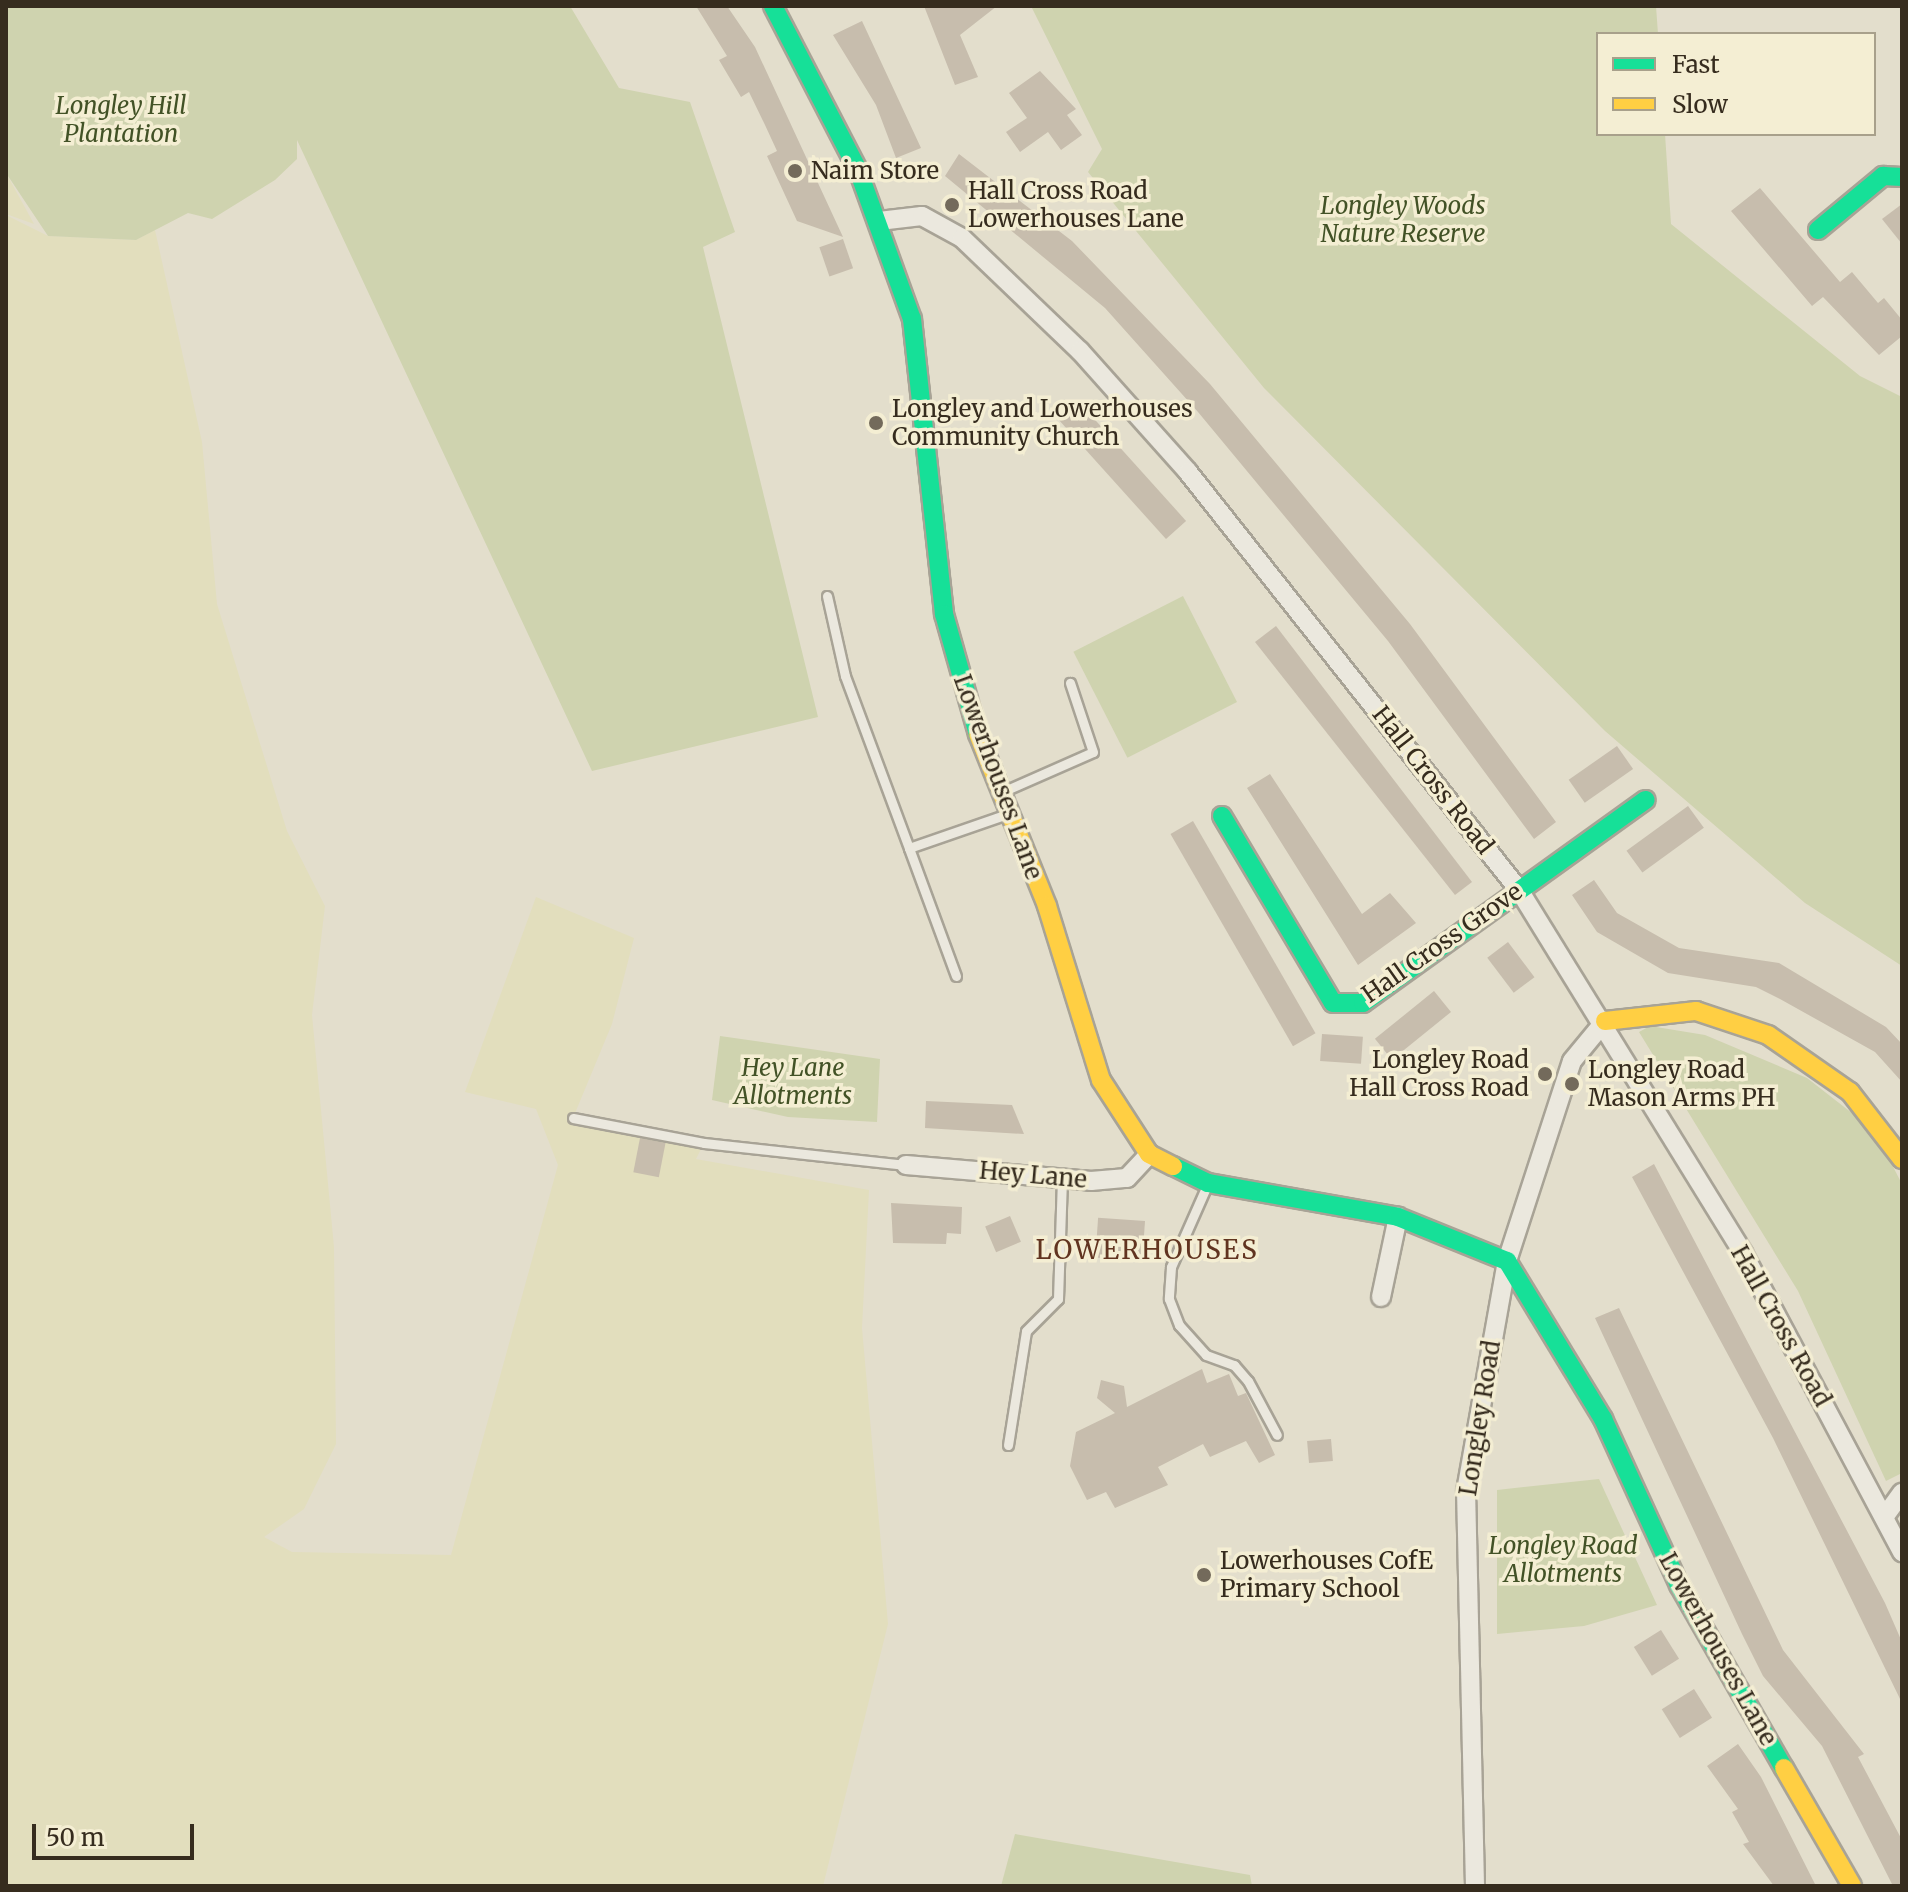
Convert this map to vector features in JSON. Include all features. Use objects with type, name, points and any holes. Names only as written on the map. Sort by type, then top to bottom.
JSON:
[{"type":"street","name":"Lowerhouses Lane","points":[[773,6],[879,221],[912,319],[923,383],[944,614],[963,695],[1010,813],[1101,1080],[1149,1154]]},
{"type":"street","points":[[1818,230],[1883,176],[1902,177]]},
{"type":"street","name":"Hall Cross Road","points":[[879,221],[922,216],[962,238],[1080,351],[1188,472],[1519,890],[1605,1021],[1885,1516],[1902,1552]]},
{"type":"street","name":"Hall Cross Grove","points":[[1222,816],[1333,1003],[1363,1003],[1646,800]]},
{"type":"street","points":[[1605,1021],[1696,1011],[1768,1035],[1850,1092],[1902,1159]]},
{"type":"street","name":"Longley Road","points":[[1475,1886],[1466,1491],[1507,1261],[1572,1061],[1605,1021]]},
{"type":"street","points":[[1149,1154],[1208,1183],[1398,1217],[1507,1261]]},
{"type":"street","name":"Hey Lane","points":[[906,1165],[1062,1180],[1127,1178],[1149,1154]]},
{"type":"street","points":[[1381,1297],[1398,1217]]},
{"type":"street","name":"Lowerhouses Lane","points":[[1507,1261],[1603,1419],[1679,1585],[1852,1886]]},
{"type":"street","points":[[1885,1516],[1902,1493]]},
{"type":"lane","points":[[827,596],[845,676],[956,976]]},
{"type":"lane","points":[[1002,792],[1093,752],[1070,683]]},
{"type":"lane","points":[[909,848],[1010,813]]},
{"type":"lane","points":[[573,1118],[704,1143],[906,1165]]},
{"type":"lane","points":[[1008,1445],[1026,1331],[1058,1299],[1062,1180]]},
{"type":"lane","points":[[1208,1183],[1171,1267],[1169,1299],[1179,1325],[1206,1355],[1234,1365],[1248,1381],[1277,1435]]},
{"type":"shaded area","points":[[6,173],[34,224],[6,214]]},
{"type":"shaded area","points":[[6,215],[48,236],[136,240],[155,230],[202,442],[217,604],[287,831],[325,906],[312,1015],[334,1247],[336,1444],[304,1509],[264,1537],[292,1552],[451,1555],[558,1165],[536,1109],[465,1092],[536,897],[634,938],[612,1024],[573,1118],[704,1143],[696,1159],[869,1190],[862,1328],[888,1624],[823,1886],[6,1886]]},
{"type":"green space","name":"Longley Hill Plantation","points":[[6,6],[570,6],[619,88],[690,102],[735,232],[703,247],[818,717],[592,771],[297,140],[297,159],[275,180],[212,219],[188,213],[136,240],[48,236],[6,173]]},
{"type":"green space","name":"Longley Woods Nature Reserve","points":[[1031,6],[1656,6],[1658,32],[1596,32],[1596,136],[1665,136],[1671,224],[1860,376],[1902,397],[1902,966],[1805,903],[1605,731],[1264,388],[1088,172],[1102,149]]},
{"type":"green space","points":[[1183,596],[1237,702],[1127,758],[1073,652]]},
{"type":"green space","points":[[1650,1026],[1705,1035],[1807,1078],[1857,1117],[1890,1161],[1902,1184],[1902,1473],[1886,1481],[1798,1291],[1639,1032]]},
{"type":"green space","name":"Hey Lane Allotments","points":[[720,1036],[880,1059],[877,1122],[788,1117],[712,1100]]},
{"type":"green space","name":"Longley Road Allotments","points":[[1599,1479],[1657,1605],[1584,1626],[1497,1634],[1497,1490]]},
{"type":"green space","points":[[1015,1834],[1250,1875],[1252,1886],[1001,1886]]},
{"type":"building","points":[[696,6],[727,6],[755,47],[843,237],[797,221],[767,156],[777,151],[765,125],[749,92],[741,97],[719,60],[727,56]]},
{"type":"building","points":[[924,6],[997,6],[960,35],[978,77],[955,85]]},
{"type":"building","points":[[862,21],[921,148],[896,158],[876,105],[833,35]]},
{"type":"building","points":[[1040,71],[1076,109],[1067,115],[1082,135],[1061,150],[1048,132],[1020,152],[1006,132],[1027,118],[1009,93]]},
{"type":"building","points":[[959,154],[1072,241],[1210,384],[1410,624],[1556,822],[1534,839],[1388,641],[1198,412],[1105,308],[945,176]]},
{"type":"building","points":[[1760,188],[1840,282],[1852,272],[1878,303],[1884,298],[1902,320],[1902,336],[1879,355],[1823,297],[1812,306],[1731,211]]},
{"type":"building","points":[[1902,204],[1902,244],[1882,219]]},
{"type":"building","points":[[843,239],[853,268],[829,276],[819,247]]},
{"type":"building","points":[[1079,402],[1186,521],[1166,539],[1059,420]]},
{"type":"building","points":[[1276,626],[1472,882],[1455,895],[1255,642]]},
{"type":"building","points":[[1617,746],[1633,769],[1585,803],[1569,780]]},
{"type":"building","points":[[1270,774],[1362,914],[1390,893],[1416,923],[1358,965],[1247,788]]},
{"type":"building","points":[[1688,806],[1704,828],[1642,873],[1627,851]]},
{"type":"building","points":[[1193,821],[1316,1033],[1293,1046],[1170,834]]},
{"type":"building","points":[[1594,880],[1617,913],[1679,948],[1779,963],[1886,1027],[1902,1044],[1902,1082],[1875,1052],[1756,987],[1668,973],[1597,932],[1572,895]]},
{"type":"building","points":[[1508,942],[1534,977],[1514,993],[1487,958]]},
{"type":"building","points":[[1434,991],[1451,1012],[1392,1060],[1375,1039]]},
{"type":"building","points":[[1322,1034],[1363,1037],[1361,1064],[1320,1061]]},
{"type":"building","points":[[926,1101],[1012,1105],[1024,1134],[925,1128]]},
{"type":"building","points":[[640,1138],[666,1143],[659,1177],[633,1172]]},
{"type":"building","points":[[1654,1164],[1885,1603],[1902,1642],[1902,1703],[1773,1438],[1632,1177]]},
{"type":"building","points":[[891,1203],[962,1207],[961,1234],[947,1233],[946,1244],[893,1243]]},
{"type":"building","points":[[1010,1216],[1021,1242],[996,1252],[985,1227]]},
{"type":"building","points":[[1098,1218],[1145,1221],[1142,1261],[1095,1258]]},
{"type":"building","points":[[1619,1308],[1783,1650],[1864,1754],[1858,1757],[1902,1840],[1902,1886],[1893,1886],[1822,1746],[1763,1676],[1742,1634],[1595,1318]]},
{"type":"building","points":[[1202,1369],[1207,1383],[1229,1374],[1238,1396],[1246,1393],[1275,1455],[1259,1463],[1246,1441],[1210,1457],[1203,1444],[1158,1467],[1168,1485],[1115,1508],[1106,1492],[1087,1500],[1070,1466],[1076,1432],[1115,1413],[1097,1398],[1101,1380],[1124,1386],[1127,1407]]},
{"type":"building","points":[[1331,1439],[1333,1461],[1309,1463],[1307,1441]]},
{"type":"building","points":[[1661,1630],[1679,1659],[1652,1676],[1634,1647]]},
{"type":"building","points":[[1694,1689],[1712,1718],[1680,1738],[1662,1709]]},
{"type":"building","points":[[1738,1744],[1761,1777],[1816,1886],[1774,1886],[1743,1844],[1749,1842],[1732,1812],[1738,1809],[1707,1766]]},
{"type":"traffic: fast","points":[[773,6],[858,170],[912,319],[944,614],[978,734]]},
{"type":"traffic: fast","points":[[1818,230],[1883,176],[1902,177]]},
{"type":"traffic: fast","points":[[1222,816],[1333,1003],[1363,1003],[1646,800]]},
{"type":"traffic: fast","points":[[1173,1166],[1208,1183],[1398,1217],[1507,1261],[1603,1419],[1679,1585],[1784,1768]]},
{"type":"traffic: slow","points":[[978,734],[1047,906],[1101,1080],[1149,1154],[1173,1166]]},
{"type":"traffic: slow","points":[[1605,1021],[1696,1011],[1768,1035],[1850,1092],[1902,1159]]},
{"type":"traffic: slow","points":[[1784,1768],[1852,1886]]},
{"type":"place","name":"Naim Store","points":[[795,171]]},
{"type":"place","name":"Hall Cross Road Lowerhouses Lane","points":[[952,205]]},
{"type":"place","name":"Longley and Lowerhouses Community Church","points":[[876,423]]},
{"type":"place","name":"Longley Road Hall Cross Road","points":[[1545,1074]]},
{"type":"place","name":"Longley Road Mason Arms PH","points":[[1572,1084]]},
{"type":"place","name":"Lowerhouses CofE Primary School","points":[[1204,1575]]},
{"type":"district","name":"LOWERHOUSES","points":[[1147,1250]]}]
